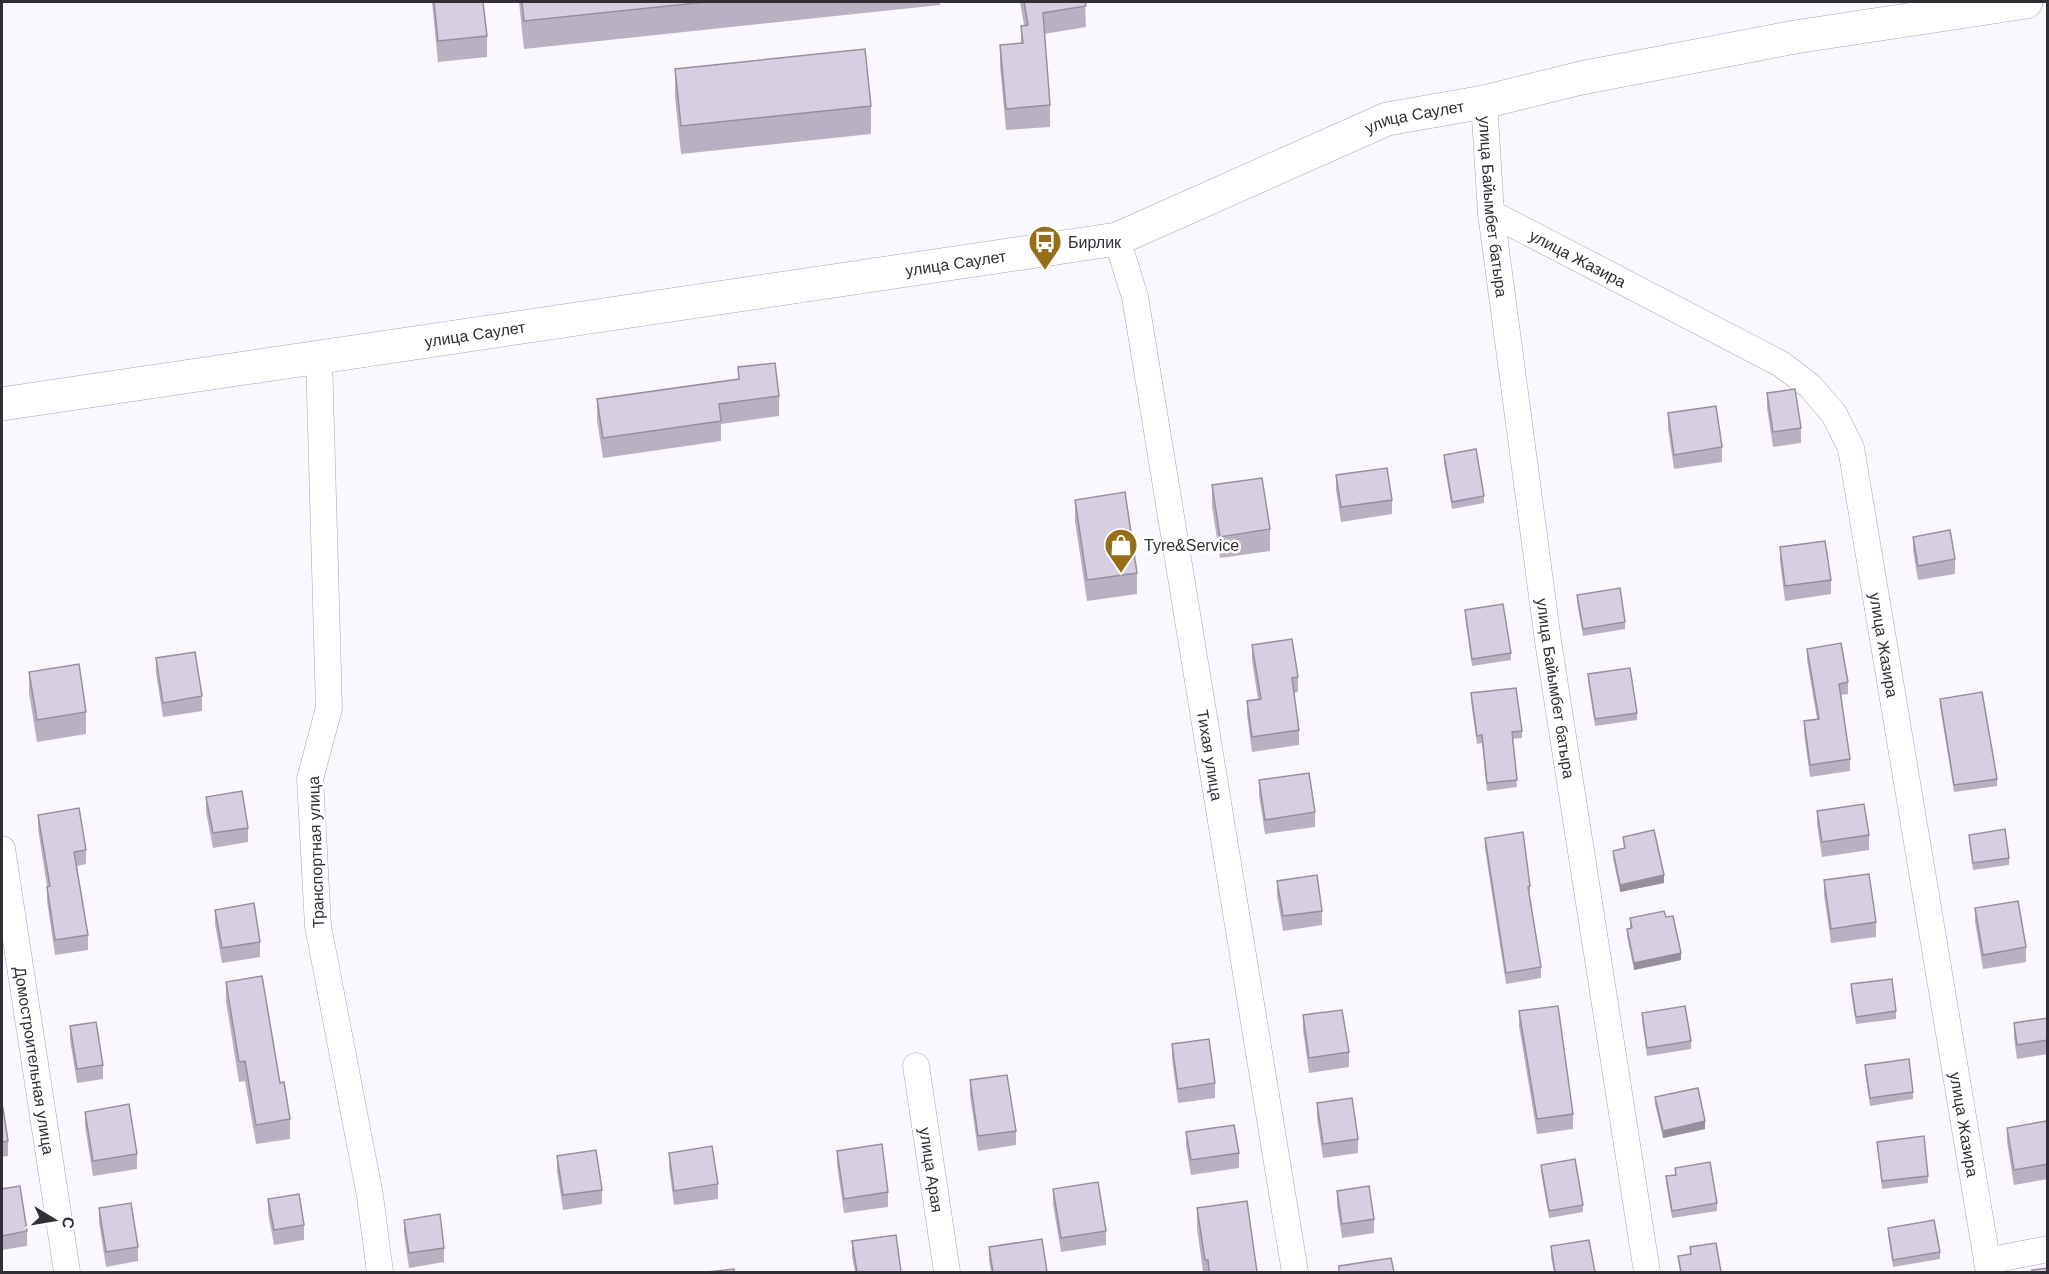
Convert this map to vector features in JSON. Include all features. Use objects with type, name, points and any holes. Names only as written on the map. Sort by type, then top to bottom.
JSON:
[{"type":"street","name":"улица Саулет","points":[[2,404],[1117,239],[1387,119],[1484,102],[1581,78],[1773,42],[2026,2]]},
{"type":"street","name":"улица Байымбет батыра","points":[[1484,102],[1491,213],[1548,642],[1647,1272]]},
{"type":"street","name":"улица Жазира","points":[[1491,213],[1781,364],[1810,386],[1834,414],[1851,448],[1988,1267]]},
{"type":"street","name":"Тихая улица","points":[[1117,239],[1135,297],[1295,1272]]},
{"type":"street","name":"Транспортная улица","points":[[320,357],[330,708],[310,779],[318,926],[369,1187],[381,1272]]},
{"type":"street","name":"Домостроительная улица","points":[[2,849],[67,1272]]},
{"type":"street","name":"улица Арая","points":[[916,1066],[947,1272]]},
{"type":"street","points":[[1988,1267],[2048,1250]]},
{"type":"building","points":[[434,2],[483,2],[487,36],[438,41]]},
{"type":"building","points":[[522,2],[706,2],[524,21]]},
{"type":"building","points":[[1024,2],[1085,2],[1086,6],[1043,13],[1050,105],[1006,109],[1000,45],[1023,43],[1021,26],[1028,25]]},
{"type":"building","points":[[865,49],[871,106],[681,126],[675,69]]},
{"type":"building","points":[[775,363],[779,396],[719,404],[721,421],[603,438],[597,399],[739,379],[738,367]]},
{"type":"building","points":[[1795,389],[1801,428],[1773,432],[1767,393]]},
{"type":"building","points":[[1716,406],[1722,447],[1674,455],[1668,413]]},
{"type":"building","points":[[1476,449],[1484,496],[1452,502],[1444,455]]},
{"type":"building","points":[[1387,468],[1392,500],[1341,507],[1336,475]]},
{"type":"building","points":[[1262,478],[1270,529],[1220,537],[1212,485]]},
{"type":"building","points":[[1125,492],[1137,573],[1087,580],[1075,500]]},
{"type":"building","points":[[1950,530],[1955,559],[1918,566],[1913,537]]},
{"type":"building","points":[[1825,541],[1831,580],[1785,586],[1780,547]]},
{"type":"building","points":[[1620,588],[1625,622],[1583,629],[1577,595]]},
{"type":"building","points":[[1503,604],[1511,653],[1472,659],[1465,610]]},
{"type":"building","points":[[1292,639],[1298,677],[1292,678],[1299,730],[1252,737],[1247,701],[1261,699],[1252,645]]},
{"type":"building","points":[[1841,643],[1848,682],[1839,684],[1850,759],[1810,765],[1804,721],[1819,719],[1807,649]]},
{"type":"building","points":[[195,652],[202,696],[163,703],[156,658]]},
{"type":"building","points":[[79,664],[86,712],[37,720],[29,672]]},
{"type":"building","points":[[1630,668],[1637,713],[1595,719],[1588,674]]},
{"type":"building","points":[[1516,688],[1522,731],[1512,732],[1517,780],[1487,783],[1482,735],[1477,736],[1471,693]]},
{"type":"building","points":[[1982,692],[1997,779],[1954,785],[1940,699]]},
{"type":"building","points":[[1309,773],[1315,812],[1265,820],[1259,780]]},
{"type":"building","points":[[242,791],[248,828],[213,833],[206,797]]},
{"type":"building","points":[[1864,804],[1869,835],[1822,842],[1817,811]]},
{"type":"building","points":[[79,808],[86,850],[74,852],[88,935],[55,940],[47,887],[50,886],[38,815]]},
{"type":"building","points":[[2005,829],[2009,858],[1973,863],[1969,835]]},
{"type":"building","points":[[1654,830],[1664,875],[1620,885],[1613,851],[1625,848],[1623,837]]},
{"type":"building","points":[[1523,832],[1530,886],[1528,887],[1541,967],[1506,973],[1485,838]]},
{"type":"building","points":[[1869,874],[1876,922],[1831,929],[1824,880]]},
{"type":"building","points":[[1317,875],[1322,911],[1283,916],[1277,881]]},
{"type":"building","points":[[2018,901],[2026,947],[1983,955],[1975,908]]},
{"type":"building","points":[[254,903],[260,942],[222,948],[215,910]]},
{"type":"building","points":[[1664,911],[1666,917],[1673,916],[1681,953],[1634,963],[1627,929],[1632,928],[1630,918]]},
{"type":"building","points":[[262,976],[280,1083],[284,1082],[290,1119],[256,1125],[245,1061],[239,1062],[226,982]]},
{"type":"building","points":[[1892,979],[1896,1011],[1856,1017],[1851,984]]},
{"type":"building","points":[[1558,1006],[1573,1114],[1537,1119],[1519,1011]]},
{"type":"building","points":[[1685,1006],[1691,1041],[1647,1048],[1642,1013]]},
{"type":"building","points":[[1342,1010],[1349,1052],[1309,1058],[1303,1015]]},
{"type":"building","points":[[2048,1018],[2048,1040],[2017,1045],[2014,1023]]},
{"type":"building","points":[[96,1022],[103,1065],[77,1069],[70,1026]]},
{"type":"building","points":[[1209,1039],[1215,1083],[1178,1089],[1172,1044]]},
{"type":"building","points":[[1909,1059],[1913,1092],[1870,1098],[1865,1065]]},
{"type":"building","points":[[1007,1075],[1016,1131],[978,1136],[970,1080]]},
{"type":"building","points":[[1698,1088],[1705,1121],[1663,1131],[1655,1097]]},
{"type":"building","points":[[1352,1098],[1358,1139],[1323,1144],[1317,1103]]},
{"type":"building","points":[[129,1104],[137,1154],[93,1161],[85,1112]]},
{"type":"building","points":[[2,1108],[8,1141],[2,1142]]},
{"type":"building","points":[[2046,1121],[2048,1164],[2014,1170],[2007,1128]]},
{"type":"building","points":[[1234,1125],[1239,1153],[1191,1160],[1186,1132]]},
{"type":"building","points":[[1924,1136],[1928,1176],[1882,1181],[1877,1142]]},
{"type":"building","points":[[882,1144],[888,1192],[844,1199],[837,1151]]},
{"type":"building","points":[[712,1146],[718,1184],[674,1191],[669,1153]]},
{"type":"building","points":[[596,1150],[602,1190],[563,1195],[557,1156]]},
{"type":"building","points":[[1575,1159],[1583,1205],[1549,1211],[1541,1165]]},
{"type":"building","points":[[1710,1162],[1717,1203],[1672,1211],[1666,1176],[1676,1175],[1675,1168]]},
{"type":"building","points":[[1098,1182],[1106,1231],[1061,1238],[1053,1189]]},
{"type":"building","points":[[20,1186],[27,1231],[2,1236],[2,1189]]},
{"type":"building","points":[[1369,1186],[1374,1219],[1342,1224],[1337,1191]]},
{"type":"building","points":[[299,1194],[304,1225],[274,1230],[268,1199]]},
{"type":"building","points":[[1247,1201],[1257,1272],[1209,1272],[1197,1208]]},
{"type":"building","points":[[131,1203],[138,1247],[106,1252],[99,1208]]},
{"type":"building","points":[[440,1214],[444,1248],[409,1253],[404,1220]]},
{"type":"building","points":[[1934,1220],[1940,1252],[1893,1260],[1888,1228]]},
{"type":"building","points":[[896,1235],[901,1272],[857,1272],[852,1241]]},
{"type":"building","points":[[1042,1239],[1047,1272],[993,1272],[989,1247]]},
{"type":"building","points":[[1589,1240],[1595,1272],[1555,1272],[1551,1246]]},
{"type":"building","points":[[1716,1243],[1721,1272],[1681,1272],[1678,1256],[1691,1254],[1690,1247]]},
{"type":"building","points":[[1391,1258],[1394,1272],[1339,1272],[1339,1266]]},
{"type":"building","points":[[2048,1268],[2048,1272],[2033,1272],[2032,1270]]},
{"type":"building","points":[[734,1269],[734,1272],[707,1272]]},
{"type":"place","name":"Бирлик","points":[[1045,271]]},
{"type":"place","name":"Tyre&Service","points":[[1121,574]]}]
